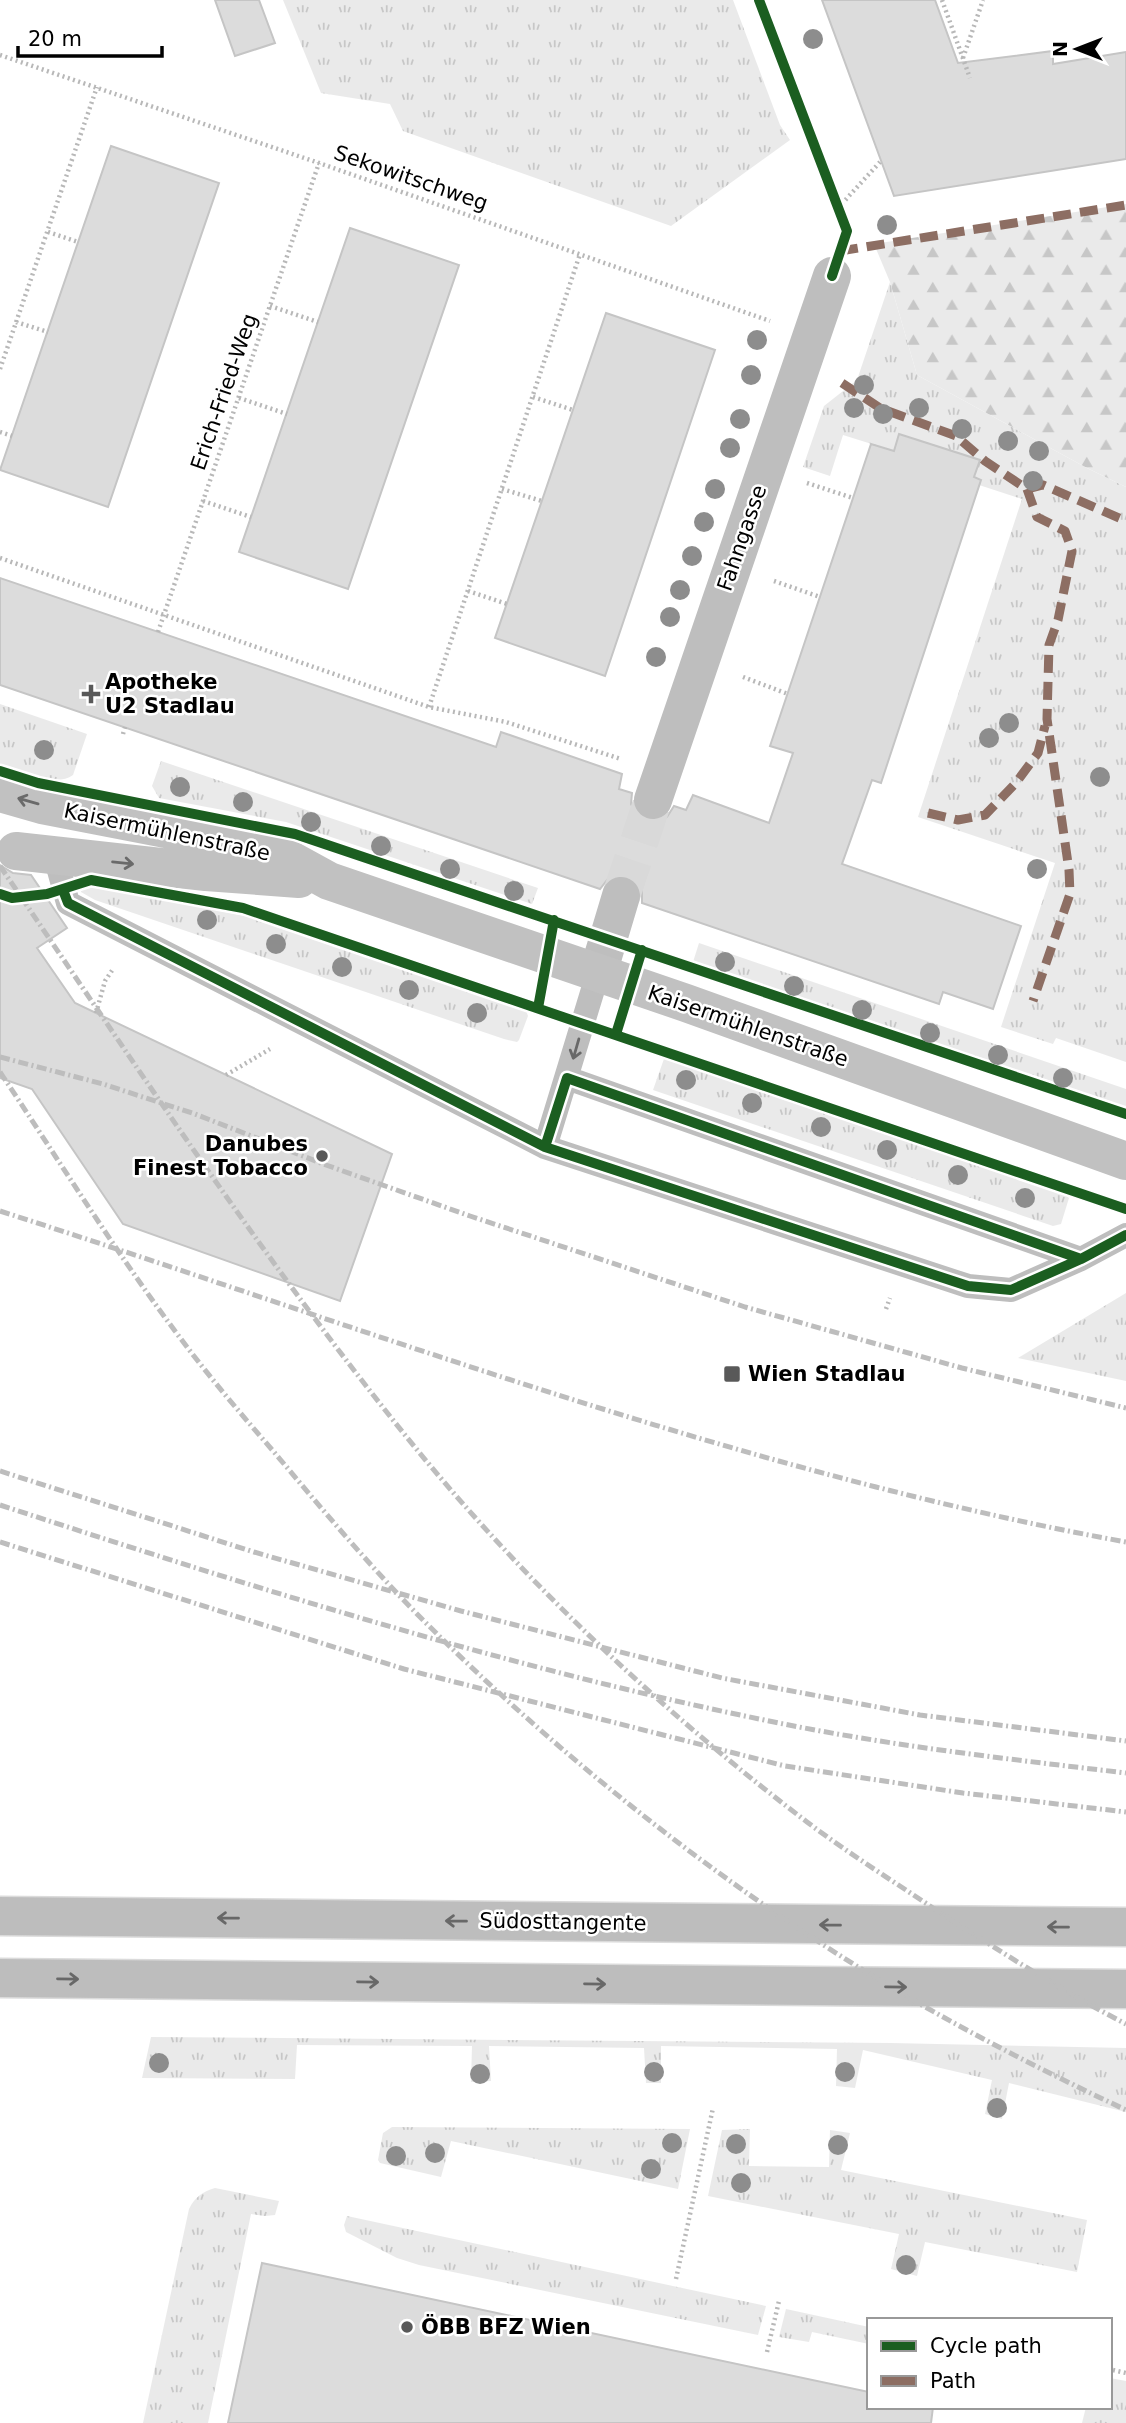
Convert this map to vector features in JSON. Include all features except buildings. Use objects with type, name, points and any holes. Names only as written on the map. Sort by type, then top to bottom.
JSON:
[{"type":"highway","name":"Südosttangente","points":[[0,1916],[1126,1927]]},
{"type":"highway","points":[[0,1978],[1126,1989]]},
{"type":"street","name":"Fahngasse","points":[[653,800],[832,276]]},
{"type":"street","name":"Kaisermühlenstraße","points":[[0,793],[42,805],[228,841],[287,858],[329,881],[598,973],[1126,1161]]},
{"type":"street","name":"Kaisermühlenstraße","points":[[16,852],[329,881]]},
{"type":"street","points":[[598,973],[621,896]]},
{"type":"lane","points":[[55,856],[68,903],[545,1147],[968,1286],[1011,1290],[1081,1259],[1126,1235]]},
{"type":"lane","points":[[545,1147],[598,973]]},
{"type":"lane","points":[[567,1078],[1081,1259]]},
{"type":"path","points":[[942,0],[970,78]]},
{"type":"path","points":[[962,58],[983,0]]},
{"type":"path","points":[[0,369],[97,87]]},
{"type":"path","points":[[838,208],[880,162]]},
{"type":"path","points":[[47,232],[78,242]]},
{"type":"path","points":[[429,707],[580,254]]},
{"type":"path","points":[[270,306],[318,322]]},
{"type":"path","points":[[16,322],[47,332]]},
{"type":"path","points":[[533,397],[573,410]]},
{"type":"path","points":[[239,398],[287,414]]},
{"type":"path","points":[[0,432],[12,436]]},
{"type":"path","points":[[804,482],[853,498]]},
{"type":"path","points":[[502,489],[542,501]]},
{"type":"path","points":[[203,501],[251,517]]},
{"type":"path","points":[[0,558],[429,707],[506,722],[632,763]]},
{"type":"path","points":[[771,580],[820,597]]},
{"type":"path","points":[[468,591],[507,604]]},
{"type":"path","points":[[739,675],[788,694]]},
{"type":"path","points":[[123,734],[125,727]]},
{"type":"path","points":[[226,1075],[268,1052],[272,1044]]},
{"type":"path","points":[[676,2279],[713,2108]]},
{"type":"path","points":[[767,2352],[779,2301]]},
{"type":"path","points":[[1113,2370],[1126,2373]]},
{"type":"green space","points":[[283,0],[733,0],[780,125],[790,140],[671,226],[403,131],[390,104],[321,93]]},
{"type":"green space","points":[[1126,204],[1126,487],[917,375],[890,282],[874,244]]},
{"type":"green space","points":[[890,282],[917,375],[1126,487],[1126,1062],[1056,1038],[1053,1044],[1001,1027],[1055,863],[918,817],[1022,499],[979,485],[980,480],[974,477],[979,460],[900,434],[894,451],[843,435],[830,476],[803,467],[824,406],[857,380]]},
{"type":"green space","points":[[0,704],[87,734],[73,775],[66,779],[48,779],[0,765]]},
{"type":"green space","points":[[161,761],[538,888],[532,904],[286,822],[159,798],[152,786]]},
{"type":"green space","points":[[81,886],[245,916],[288,928],[522,1008],[528,1016],[517,1042],[504,1039],[95,900],[81,892]]},
{"type":"green space","points":[[699,943],[1126,1089],[1126,1110],[693,962]]},
{"type":"green space","points":[[665,1056],[1064,1193],[1069,1198],[1061,1224],[1053,1226],[653,1090]]},
{"type":"green space","points":[[1126,1293],[1126,1381],[1018,1358]]},
{"type":"green space","points":[[151,2037],[891,2043],[1126,2048],[1126,2112],[1009,2083],[1002,2119],[985,2114],[992,2080],[863,2050],[855,2088],[836,2086],[837,2049],[661,2046],[661,2083],[646,2083],[644,2048],[489,2046],[491,2081],[471,2082],[472,2046],[297,2045],[295,2079],[142,2078]]},
{"type":"green space","points":[[392,2127],[690,2129],[678,2189],[451,2141],[441,2177],[380,2163],[378,2160],[383,2133]]},
{"type":"green space","points":[[750,2129],[749,2166],[829,2167],[830,2130],[850,2133],[841,2170],[1087,2220],[1077,2272],[925,2242],[917,2276],[891,2269],[899,2234],[708,2196],[722,2130]]},
{"type":"green space","points":[[215,2188],[279,2201],[275,2215],[251,2214],[208,2423],[143,2423],[189,2209],[199,2196]]},
{"type":"green space","points":[[347,2216],[766,2306],[758,2335],[419,2265],[397,2258],[346,2232],[344,2225]]},
{"type":"green space","points":[[786,2309],[867,2327],[867,2344],[812,2332],[809,2342],[779,2337]]},
{"type":"green space","points":[[1112,2378],[1126,2381],[1126,2423],[1082,2423],[1086,2409],[1112,2409]]},
{"type":"tunnel","points":[[621,896],[653,800]]},
{"type":"railway","points":[[0,866],[197,1155],[299,1297],[405,1435],[544,1591],[698,1735],[807,1822],[983,1940],[1053,1984],[1126,2024]]},
{"type":"railway","points":[[0,1057],[103,1084],[195,1114],[326,1165],[470,1216],[745,1307],[962,1368],[1126,1408]]},
{"type":"railway","points":[[0,1072],[130,1268],[175,1331],[236,1408],[363,1556],[419,1616],[523,1715],[692,1853],[811,1937],[965,2029],[1126,2110]]},
{"type":"railway","points":[[0,1211],[418,1350],[698,1438],[982,1513],[1126,1542]]},
{"type":"railway","points":[[0,1471],[254,1552],[461,1611],[722,1678],[920,1715],[1126,1741]]},
{"type":"railway","points":[[0,1505],[384,1625],[676,1701],[862,1738],[1126,1773]]},
{"type":"railway","points":[[0,1542],[404,1669],[785,1766],[963,1793],[1126,1812]]},
{"type":"marked path","points":[[840,251],[1126,205]]},
{"type":"marked path","points":[[842,383],[880,408],[956,436],[985,461],[1027,489],[1043,485],[1126,521]]},
{"type":"marked path","points":[[1027,489],[1037,517],[1065,531],[1072,551],[1058,620],[1049,645],[1047,719],[1069,870],[1070,894],[1033,1001]]},
{"type":"marked path","points":[[928,813],[958,820],[985,815],[1015,784],[1038,753],[1045,726]]},
{"type":"cycle path","points":[[759,0],[847,231],[832,276]]},
{"type":"cycle path","points":[[0,771],[38,783],[295,834],[1126,1114]]},
{"type":"cycle path","points":[[0,894],[12,898],[47,894],[91,880],[243,908],[1126,1209]]},
{"type":"cycle path","points":[[63,890],[68,903],[545,1147],[968,1286],[1011,1290],[1081,1259],[1126,1235]]},
{"type":"cycle path","points":[[538,1008],[554,920]]},
{"type":"cycle path","points":[[616,1034],[642,950]]},
{"type":"cycle path","points":[[545,1147],[567,1078],[1081,1259]]},
{"type":"place","name":"Apotheke U2 Stadlau","points":[[91,694]]},
{"type":"place","name":"Danubes Finest Tobacco","points":[[322,1156]]},
{"type":"place","name":"Wien Stadlau","points":[[732,1374]]},
{"type":"place","name":"ÖBB BFZ Wien","points":[[407,2327]]}]
